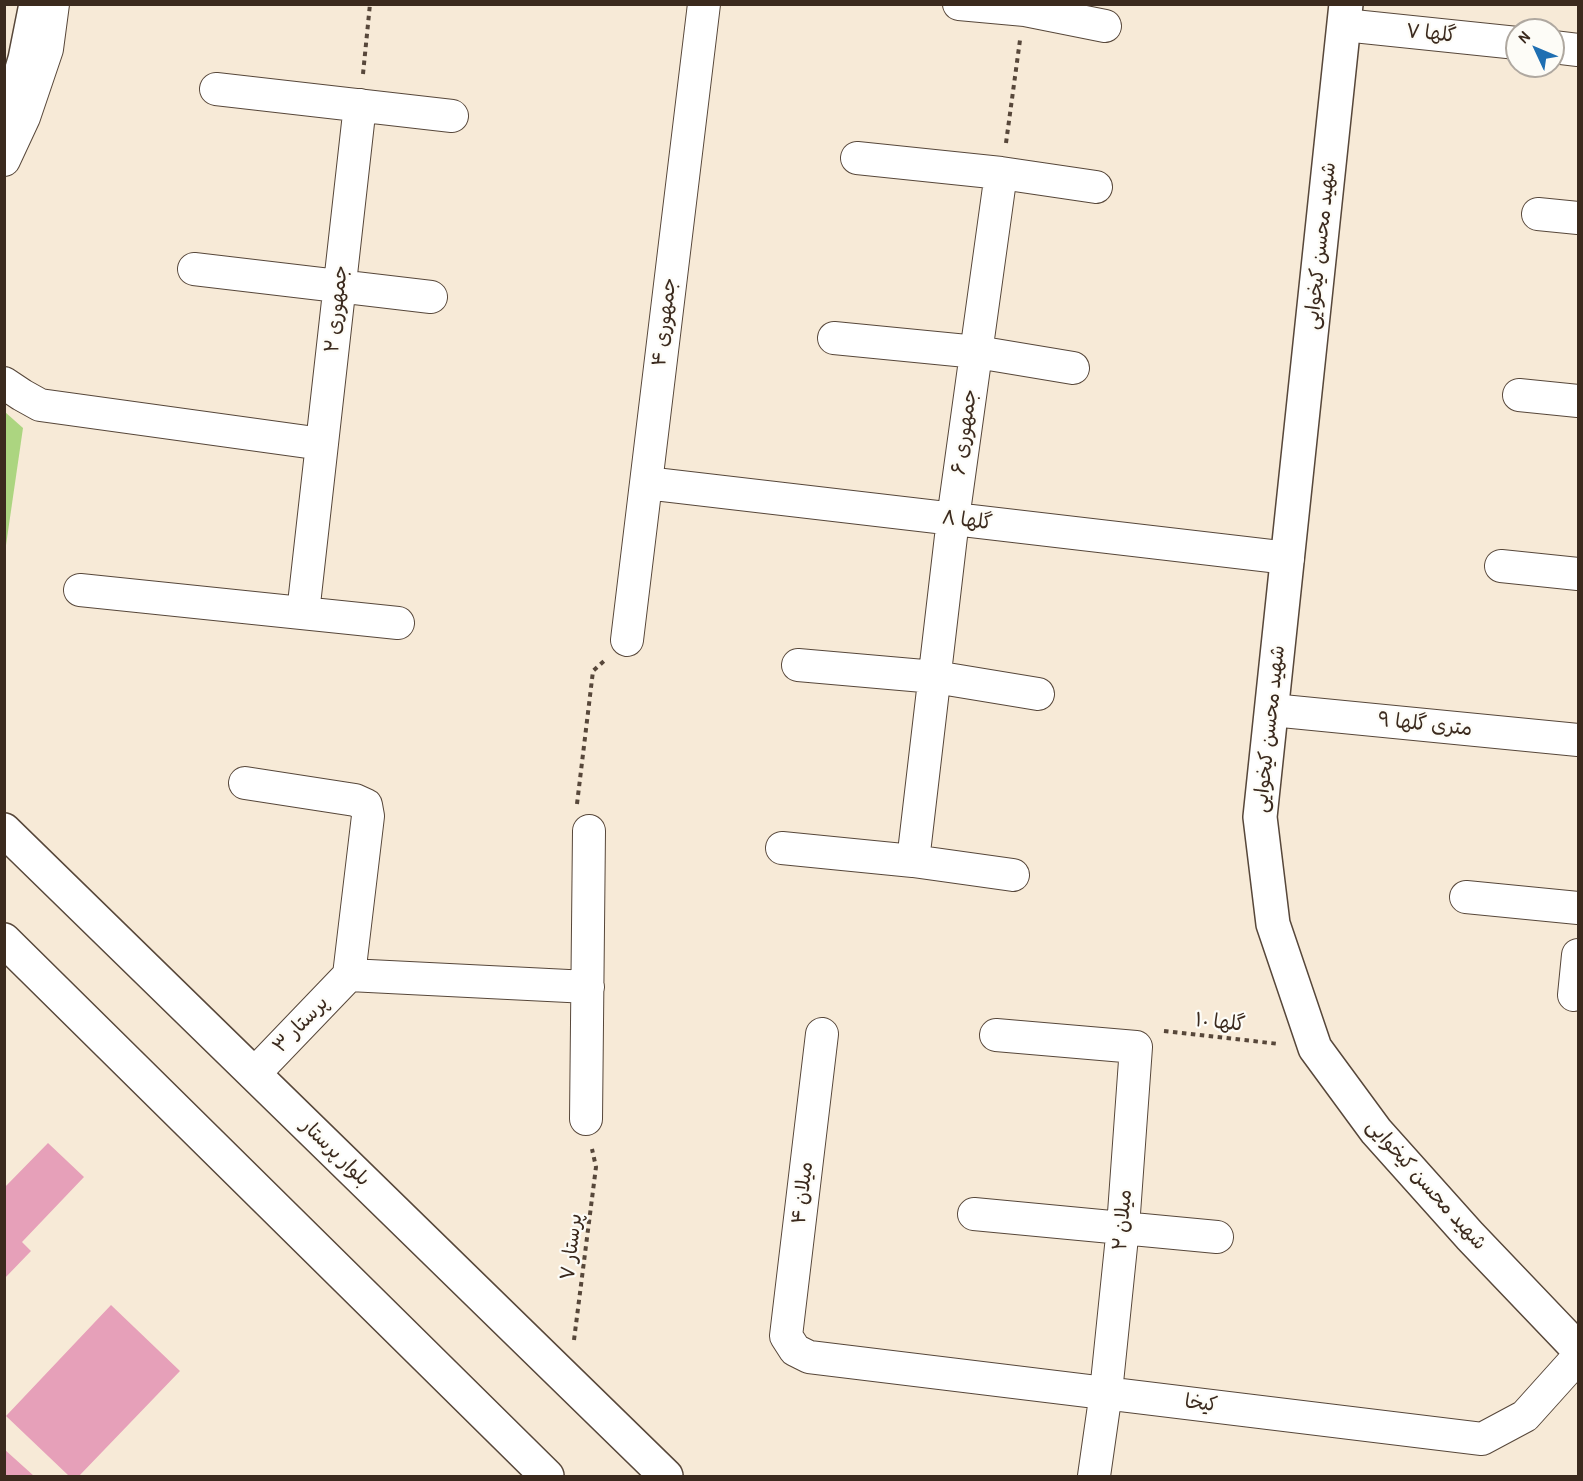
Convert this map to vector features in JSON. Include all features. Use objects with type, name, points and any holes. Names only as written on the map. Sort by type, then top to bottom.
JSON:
[{"type":"main road","points":[[4,129],[25,59],[36,4]]},
{"type":"main road","name":"شهید محسن کیخوایی","points":[[1345,15],[1260,817],[1273,924],[1315,1048],[1376,1131],[1470,1236],[1578,1350]]},
{"type":"main road","name":"بلوار پرستار","points":[[4,830],[666,1476]]},
{"type":"main road","points":[[4,940],[548,1476]]},
{"type":"street","points":[[4,160],[24,117],[47,49],[52,4]]},
{"type":"street","name":"جمهوری ۴","points":[[627,640],[704,4]]},
{"type":"street","points":[[959,4],[1025,7],[1105,26]]},
{"type":"street","name":"گلها ۷","points":[[1345,15],[1505,41]]},
{"type":"street","points":[[216,89],[452,116]]},
{"type":"street","name":"جمهوری ۲","points":[[303,612],[360,105]]},
{"type":"street","points":[[857,158],[1001,173],[1096,187]]},
{"type":"street","name":"جمهوری ۶","points":[[913,861],[953,519],[1001,173]]},
{"type":"street","points":[[1538,214],[1578,218]]},
{"type":"street","points":[[194,269],[431,297]]},
{"type":"street","points":[[834,338],[977,352],[1073,368]]},
{"type":"street","points":[[4,383],[40,405],[322,444]]},
{"type":"street","points":[[1519,395],[1578,401]]},
{"type":"street","name":"گلها ۸","points":[[645,483],[1288,558]]},
{"type":"street","points":[[1501,566],[1578,574]]},
{"type":"street","points":[[80,590],[398,623]]},
{"type":"street","points":[[798,665],[935,677],[1038,694]]},
{"type":"street","name":"۹ متری گلها","points":[[1272,710],[1578,740]]},
{"type":"street","points":[[245,783],[355,800],[366,804],[368,816],[349,975],[588,987]]},
{"type":"street","points":[[586,1119],[589,831]]},
{"type":"street","points":[[782,848],[913,861],[1013,875]]},
{"type":"street","points":[[1466,897],[1578,908]]},
{"type":"street","points":[[1574,994],[1578,955]]},
{"type":"street","name":"پرستار ۳","points":[[254,1074],[349,975]]},
{"type":"street","name":"میلان ۴","points":[[795,1350],[786,1336],[822,1034]]},
{"type":"street","points":[[996,1035],[1136,1047]]},
{"type":"street","name":"میلان ۲","points":[[1094,1476],[1106,1392],[1123,1227],[1136,1047]]},
{"type":"street","points":[[974,1214],[1217,1237]]},
{"type":"street","name":"کیخا","points":[[795,1350],[809,1357],[1482,1439],[1525,1416],[1578,1358]]},
{"type":"path","points":[[360,105],[370,4]]},
{"type":"path","points":[[1001,173],[1025,7]]},
{"type":"path","points":[[589,831],[576,804],[593,671],[627,640]]},
{"type":"path","name":"گلها ۱۰","points":[[1136,1047],[1141,1029],[1315,1048]]},
{"type":"path","name":"پرستار ۷","points":[[568,1380],[596,1167],[586,1119]]},
{"type":"green space","points":[[5,412],[23,428],[5,552]]},
{"type":"building","points":[[48,1143],[84,1177],[22,1242],[31,1251],[4,1279],[4,1188]]},
{"type":"building","points":[[111,1305],[180,1371],[79,1476],[69,1476],[6,1416]]},
{"type":"building","points":[[4,1449],[34,1476],[4,1476]]}]
